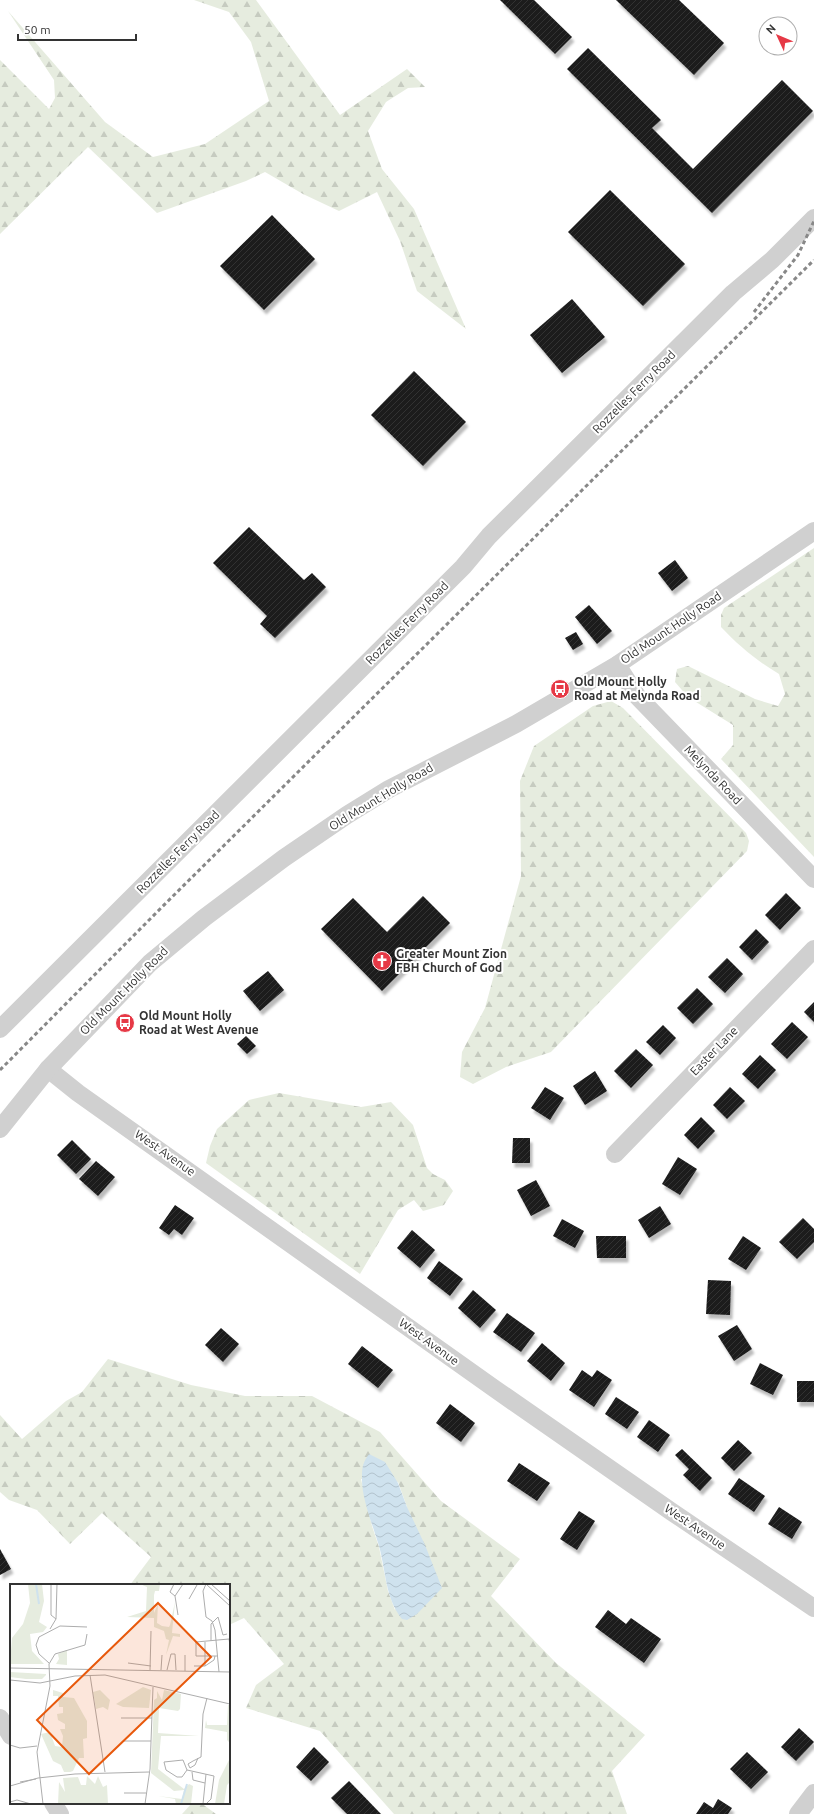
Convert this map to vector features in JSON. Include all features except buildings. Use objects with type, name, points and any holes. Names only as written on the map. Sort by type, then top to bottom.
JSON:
[{"type":"street","name":"Rozzelles Ferry Road","points":[[0,1029],[464,567],[505,519],[730,296],[772,260],[814,218]]},
{"type":"street","name":"Old Mount Holly Road","points":[[0,1129],[48,1069],[131,982],[168,947],[284,858],[347,815],[389,789],[516,724],[617,665],[814,531]]},
{"type":"street","name":"Melynda Road","points":[[617,665],[637,696],[814,879]]},
{"type":"street","name":"Easter Lane","points":[[615,1154],[814,949]]},
{"type":"street","name":"West Avenue","points":[[48,1069],[78,1092],[495,1389],[672,1512],[814,1608]]},
{"type":"street","points":[[0,1718],[10,1734]]},
{"type":"street","points":[[798,1814],[814,1794]]},
{"type":"street","points":[[54,1804],[60,1814]]},
{"type":"green space","points":[[194,0],[256,0],[340,115],[407,69],[425,87],[408,88],[386,102],[368,131],[382,169],[414,209],[466,329],[417,291],[400,241],[377,192],[339,211],[303,194],[265,172],[246,181],[157,213],[88,147],[0,234],[0,60],[49,109],[55,98],[54,80],[8,11],[105,122],[153,157],[205,144],[269,101],[251,42],[229,12]]},
{"type":"green space","points":[[814,548],[814,857],[721,759],[733,745],[733,725],[688,697],[675,682],[677,669],[688,666],[755,699],[778,706],[785,694],[779,674],[741,647],[721,627],[721,615],[724,608]]},
{"type":"green space","points":[[611,701],[623,708],[746,833],[749,841],[747,851],[551,1052],[506,1067],[473,1084],[460,1077],[462,1052],[485,1008],[521,876],[520,781],[534,746],[593,706]]},
{"type":"green space","points":[[279,1093],[361,1107],[391,1102],[413,1125],[427,1168],[433,1174],[445,1180],[453,1191],[444,1205],[423,1211],[414,1200],[398,1210],[360,1274],[206,1163],[210,1146],[217,1129],[249,1100]]},
{"type":"green space","points":[[108,1359],[191,1385],[245,1396],[312,1396],[380,1432],[441,1501],[520,1559],[491,1596],[556,1663],[645,1735],[612,1771],[627,1814],[394,1814],[320,1731],[246,1708],[256,1685],[284,1664],[244,1618],[230,1625],[230,1584],[131,1584],[151,1557],[102,1513],[70,1544],[37,1510],[9,1500],[0,1492],[0,1415],[22,1439],[66,1401],[82,1392]],"holes":[[[361,1479],[398,1482],[407,1507],[395,1610],[388,1591],[379,1547],[372,1526]]]},
{"type":"green space","points":[[191,1804],[202,1804],[216,1814],[182,1814]]},
{"type":"water","points":[[369,1454],[385,1462],[398,1483],[442,1588],[417,1614],[407,1620],[402,1619],[392,1602],[379,1546],[365,1502],[362,1485],[362,1470],[364,1462]]},
{"type":"railway","points":[[754,312],[798,255],[814,221]]},
{"type":"railway","points":[[0,1070],[166,903],[814,260]]},
{"type":"place","name":"Old Mount Holly Road at Melynda Road","points":[[560,689]]},
{"type":"place","name":"Greater Mount Zion FBH Church of God","points":[[382,961]]},
{"type":"place","name":"Old Mount Holly Road at West Avenue","points":[[125,1023]]}]
